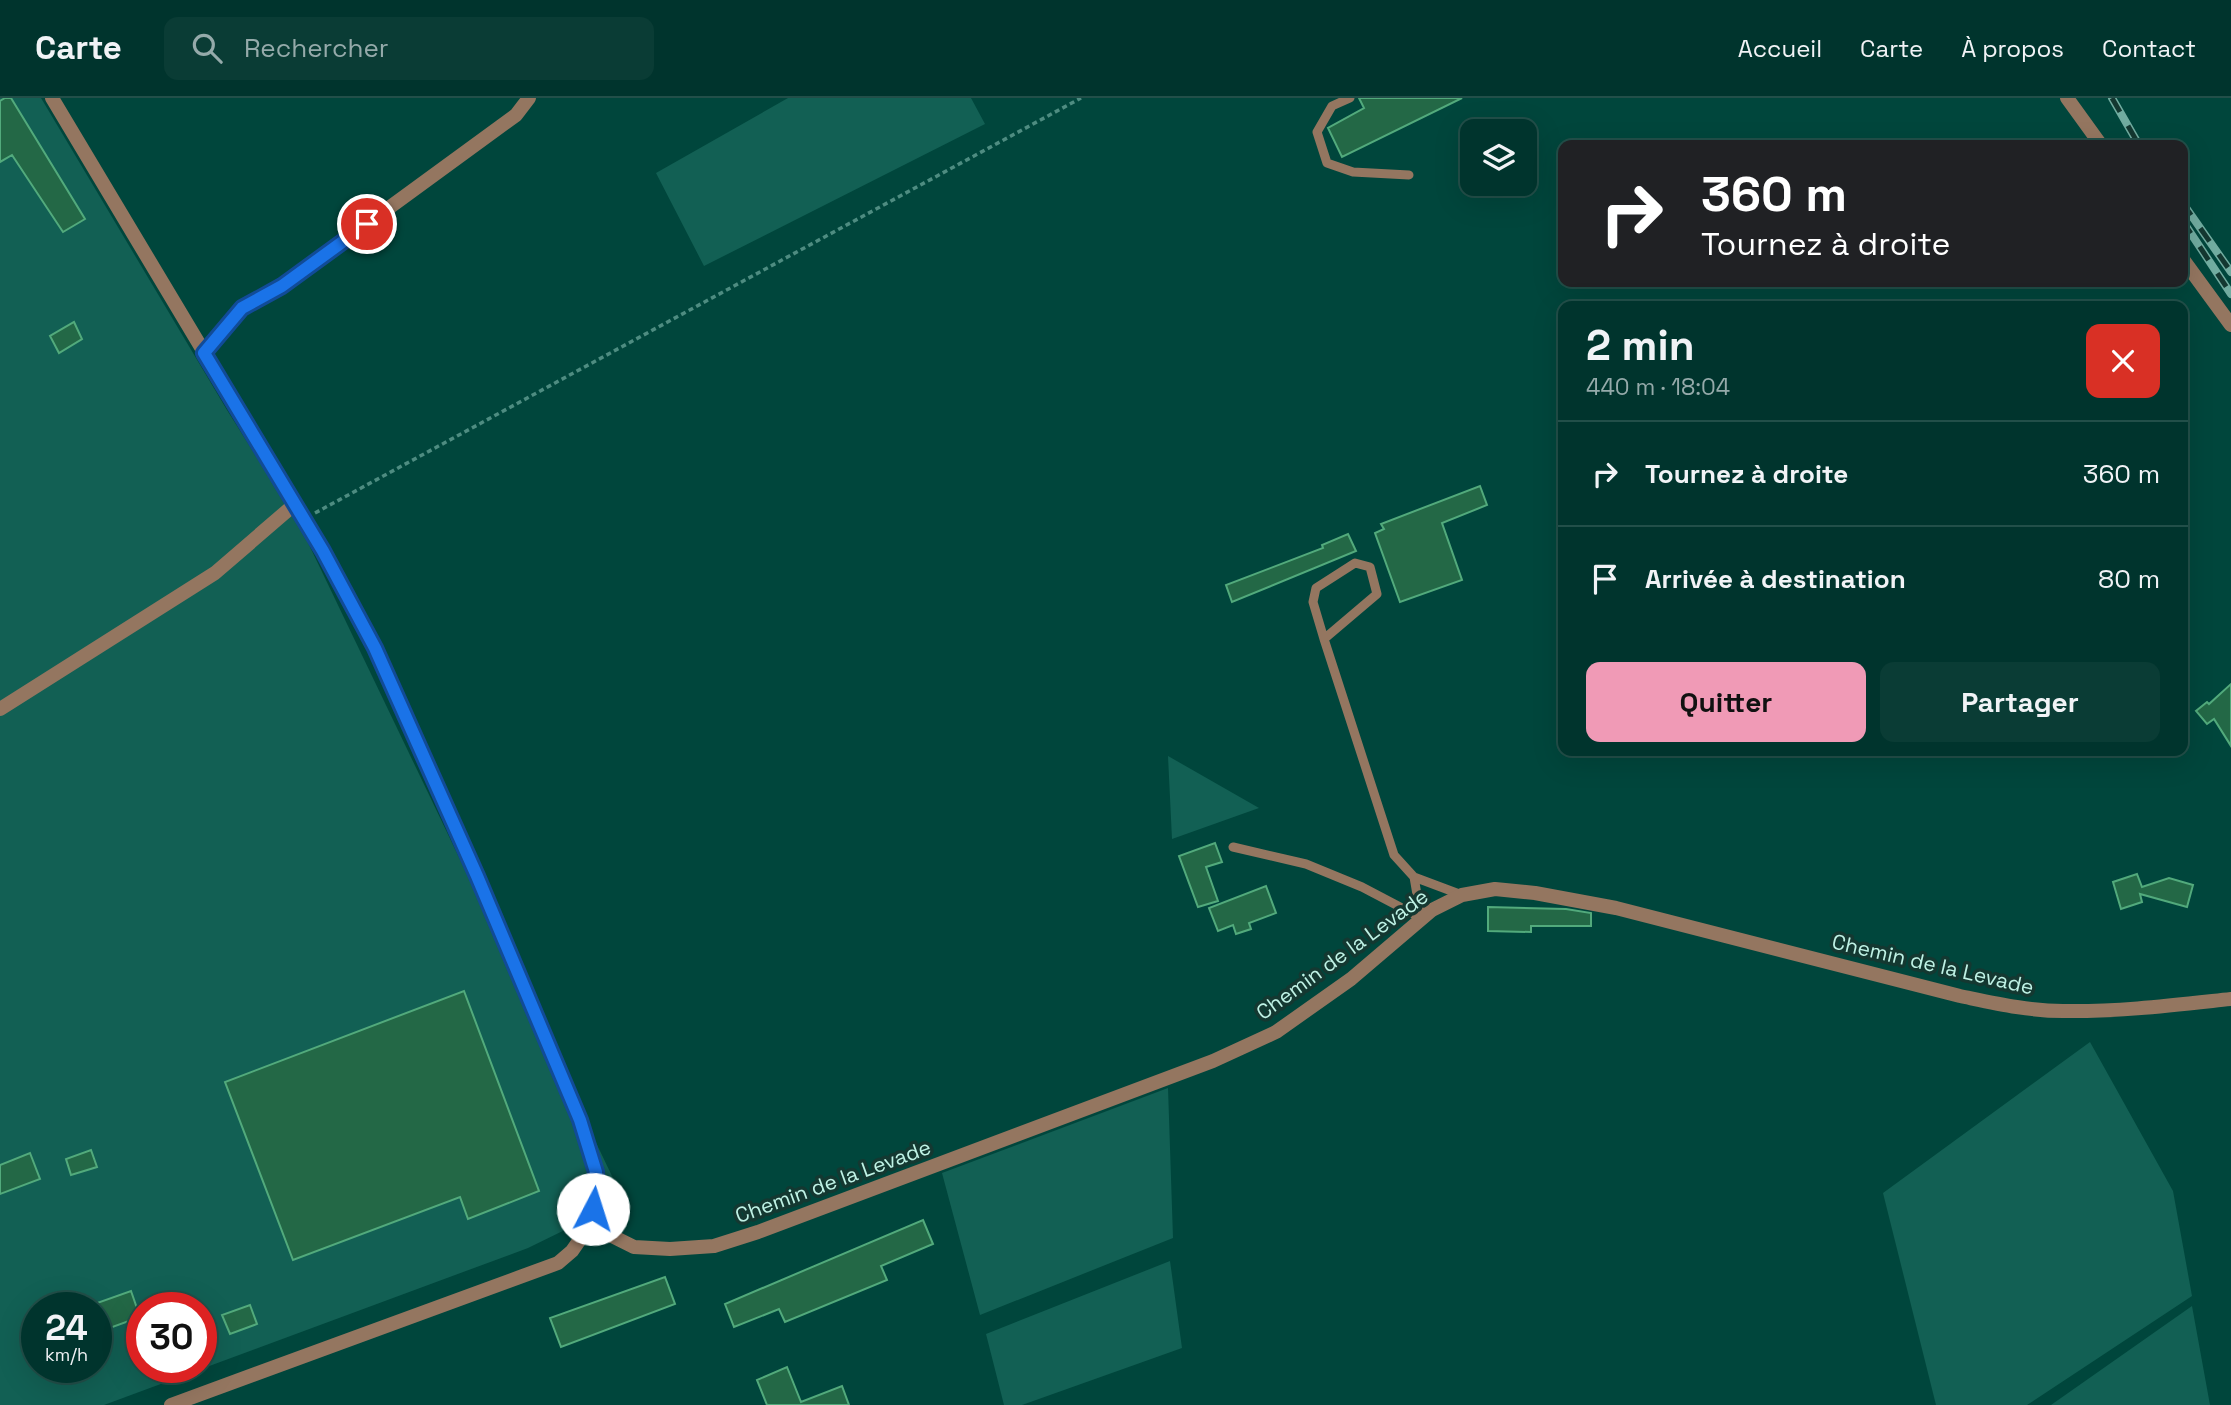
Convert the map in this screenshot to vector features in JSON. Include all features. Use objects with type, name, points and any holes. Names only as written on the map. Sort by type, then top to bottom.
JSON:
[{"type":"street","points":[[52,98],[304,519],[375,648],[482,888],[580,1120],[596,1172],[597,1193],[590,1225],[572,1251],[558,1263],[171,1405]]},
{"type":"street","points":[[204,353],[242,308],[282,286],[516,115],[529,98]]},
{"type":"street","points":[[2067,98],[2097,140]]},
{"type":"street","points":[[2188,266],[2231,325]]},
{"type":"street","points":[[0,709],[215,573],[295,504]]},
{"type":"street","name":"Chemin de la Levade","points":[[590,1225],[634,1247],[714,1246],[758,1232],[1213,1061],[1276,1032],[1351,979],[1432,910],[1462,895],[1495,889],[1535,893],[1616,908],[1960,996],[2011,1006],[2062,1011],[2231,999]]},
{"type":"lane","points":[[1350,98],[1332,106],[1317,132],[1327,163],[1353,172],[1409,175]]},
{"type":"lane","points":[[1324,639],[1377,594],[1370,567],[1355,564],[1315,588],[1313,602],[1324,639],[1394,855],[1414,877],[1462,895]]},
{"type":"lane","points":[[1233,847],[1306,864],[1362,887],[1421,918]]},
{"type":"lane","points":[[1414,877],[1421,918]]},
{"type":"path","points":[[304,519],[1081,98]]},
{"type":"green space","points":[[0,98],[41,98],[227,410],[300,526],[624,1201],[528,1248],[217,1363],[217,1292],[126,1292],[126,1383],[163,1383],[104,1405],[0,1405]]},
{"type":"green space","points":[[788,98],[971,98],[985,124],[704,266],[656,173]]},
{"type":"green space","points":[[1168,756],[1259,808],[1172,839]]},
{"type":"green space","points":[[2090,1042],[2173,1191],[2192,1296],[2027,1405],[1936,1405],[1883,1193]]},
{"type":"green space","points":[[1168,1088],[1173,1238],[980,1315],[942,1173]]},
{"type":"green space","points":[[1170,1261],[1182,1348],[1022,1405],[1004,1405],[986,1334]]},
{"type":"green space","points":[[2192,1306],[2210,1405],[2051,1405]]},
{"type":"building","points":[[11,98],[85,219],[63,232],[12,155],[0,162],[0,101]]},
{"type":"building","points":[[1359,98],[1462,98],[1342,157],[1328,128],[1364,108]]},
{"type":"building","points":[[74,322],[82,339],[59,353],[50,336]]},
{"type":"building","points":[[1480,486],[1487,505],[1442,523],[1462,580],[1400,602],[1375,533],[1384,529],[1381,524]]},
{"type":"building","points":[[1348,534],[1356,551],[1232,602],[1226,585],[1323,548],[1322,545]]},
{"type":"building","points":[[2231,684],[2231,746],[2214,719],[2207,724],[2196,711],[2207,702],[2209,704]]},
{"type":"building","points":[[1215,843],[1222,862],[1206,867],[1218,901],[1198,907],[1179,856]]},
{"type":"building","points":[[2137,874],[2142,887],[2169,878],[2193,885],[2187,907],[2140,894],[2142,902],[2121,909],[2113,882]]},
{"type":"building","points":[[1266,886],[1276,913],[1249,923],[1251,929],[1236,934],[1233,925],[1218,931],[1209,908]]},
{"type":"building","points":[[1488,907],[1566,909],[1591,913],[1591,926],[1531,926],[1531,932],[1488,931]]},
{"type":"building","points":[[464,991],[539,1191],[468,1219],[460,1197],[293,1260],[225,1082]]},
{"type":"building","points":[[91,1150],[97,1167],[71,1175],[66,1159]]},
{"type":"building","points":[[30,1153],[40,1179],[0,1194],[0,1165]]},
{"type":"building","points":[[923,1220],[933,1244],[881,1266],[887,1280],[785,1322],[779,1309],[734,1327],[725,1304]]},
{"type":"building","points":[[665,1277],[675,1304],[561,1347],[550,1318]]},
{"type":"building","points":[[126,1293],[126,1322],[112,1327],[112,1298]]},
{"type":"building","points":[[250,1305],[257,1324],[230,1334],[222,1315]]},
{"type":"building","points":[[787,1367],[801,1402],[842,1386],[849,1405],[767,1405],[757,1380]]},
{"type":"railway","points":[[2112,98],[2136,140]]},
{"type":"railway","points":[[2188,211],[2231,272]]},
{"type":"railway","points":[[2188,229],[2231,294]]},
{"type":"route","points":[[367,224],[282,286],[242,308],[204,353],[323,551],[375,648],[477,876],[580,1120],[596,1172],[597,1193],[593,1209]]}]
